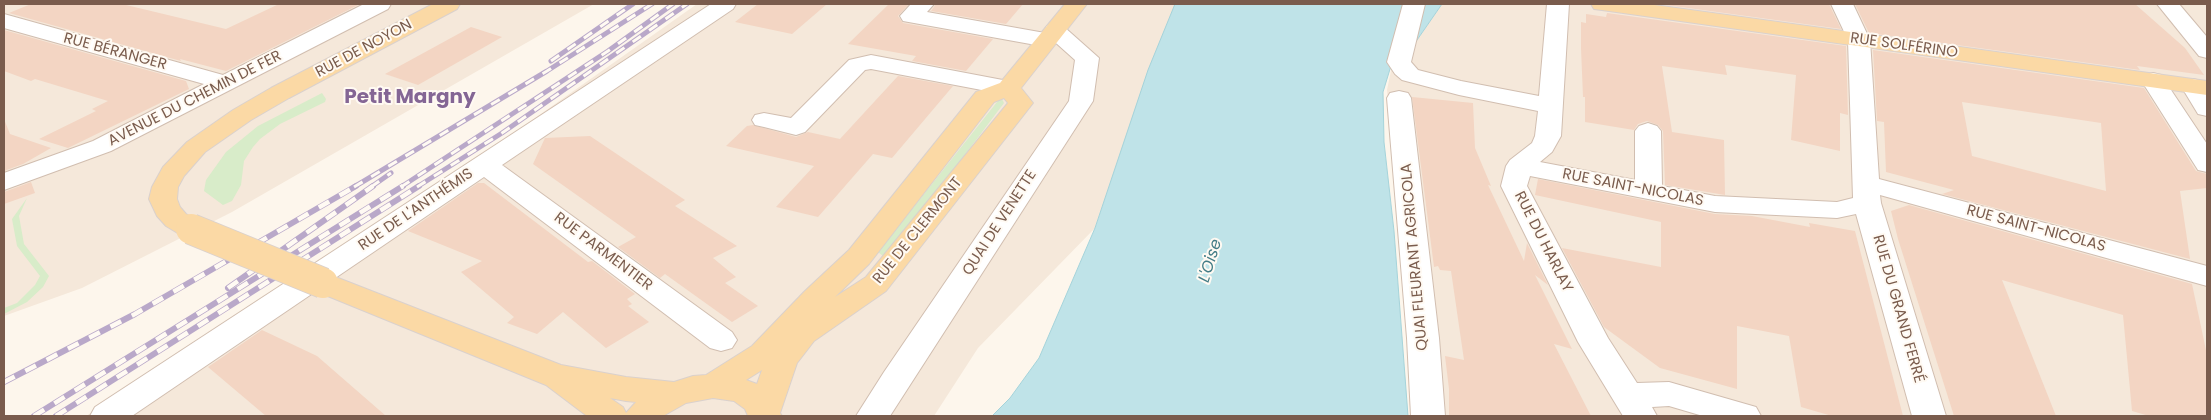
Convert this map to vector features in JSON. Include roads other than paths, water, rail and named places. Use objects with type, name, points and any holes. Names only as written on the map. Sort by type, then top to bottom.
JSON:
[{"type":"main road","name":"RUE DE NOYON","points":[[449,4],[242,115],[196,147],[172,173],[163,199],[167,210],[176,220],[191,228],[322,283],[556,376]]},
{"type":"main road","name":"RUE DE CLERMONT","points":[[713,386],[763,354],[816,298],[859,258],[985,97],[1008,88],[1076,4]]},
{"type":"main road","name":"RUE SOLFÉRINO","points":[[1602,4],[2181,84]]},
{"type":"main road","name":"RUE DE CLERMONT","points":[[765,414],[782,359],[804,333],[876,284],[1020,103],[1008,88]]},
{"type":"main road","points":[[556,376],[674,394]]},
{"type":"main road","points":[[556,376],[611,416]]},
{"type":"main road","points":[[641,416],[656,404],[674,394],[694,388],[713,386],[745,392],[757,401],[765,414]]},
{"type":"street","name":"AVENUE DU CHEMIN DE FER","points":[[4,182],[102,146],[380,4]]},
{"type":"street","name":"RUE DE L'ANTHÉMIS","points":[[107,416],[725,4]]},
{"type":"street","points":[[923,4],[911,16],[1051,36]]},
{"type":"street","points":[[1414,4],[1399,62],[1403,69],[1418,78],[1550,106]]},
{"type":"street","points":[[1519,166],[1543,146],[1548,136],[1558,4]]},
{"type":"street","points":[[1842,4],[1860,40]]},
{"type":"street","points":[[2168,4],[2199,31],[2207,51]]},
{"type":"street","name":"RUE BÉRANGER","points":[[4,22],[225,83]]},
{"type":"street","name":"QUAI DE VENETTE","points":[[874,416],[895,380],[1081,101],[1087,58],[1051,36]]},
{"type":"street","name":"RUE DU GRAND FERRÉ","points":[[1860,40],[1866,193],[1929,416]]},
{"type":"street","points":[[764,120],[796,127],[857,66],[871,62],[1008,88]]},
{"type":"street","points":[[2181,84],[2207,109]]},
{"type":"street","points":[[2181,84],[2207,137]]},
{"type":"street","points":[[2181,84],[2207,164]]},
{"type":"street","name":"QUAI FLEURANT AGRICOLA","points":[[1399,98],[1423,338],[1428,416]]},
{"type":"street","points":[[1648,131],[1650,192]]},
{"type":"street","name":"RUE PARMENTIER","points":[[484,164],[721,340]]},
{"type":"street","name":"RUE SAINT-NICOLAS","points":[[1519,166],[1715,204],[1837,210],[1866,193],[2207,276]]},
{"type":"street","name":"RUE DU HARLAY","points":[[1519,166],[1514,186],[1594,342],[1634,406]]},
{"type":"street","points":[[1634,406],[1669,394],[1744,416]]},
{"type":"water","name":"L'Oise","points":[[1175,4],[1442,4],[1408,53],[1394,56],[1383,92],[1384,142],[1394,231],[1408,416],[992,416],[1010,398],[1039,358],[1095,228],[1148,70]]},
{"type":"railway","points":[[551,61],[633,4]]},
{"type":"railway","points":[[354,187],[547,71],[652,4]]},
{"type":"railway","points":[[401,187],[608,51],[673,4]]},
{"type":"railway","points":[[417,187],[502,133],[687,4]]},
{"type":"railway","points":[[371,187],[391,173]]},
{"type":"railway","points":[[4,382],[135,314],[356,186]]},
{"type":"railway","points":[[228,288],[373,186]]},
{"type":"railway","points":[[34,416],[403,186]]},
{"type":"railway","points":[[56,416],[419,186]]},
{"type":"district","name":"Petit Margny","points":[[410,98]]}]
